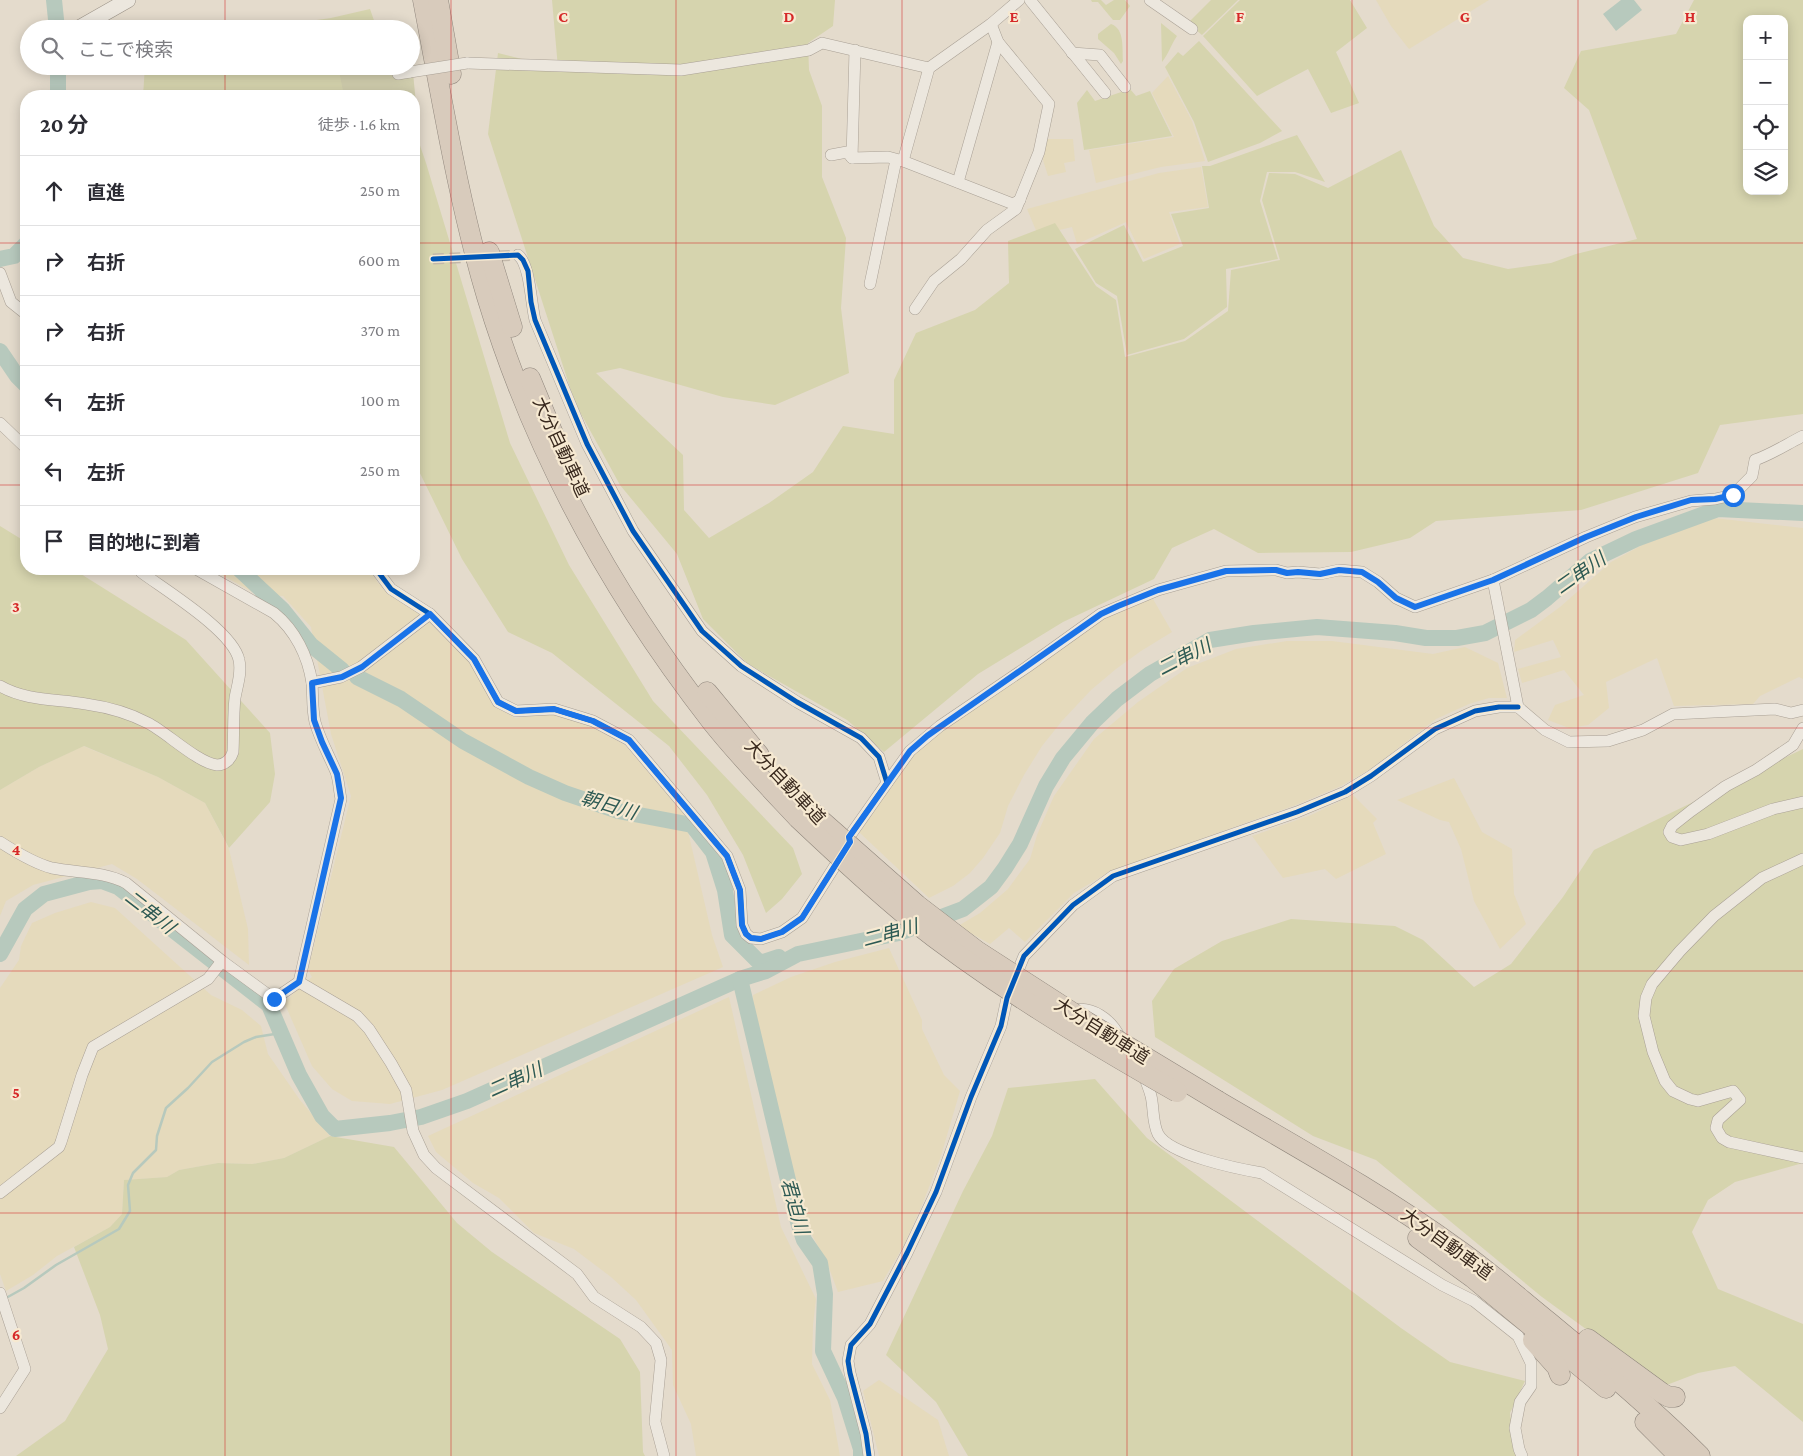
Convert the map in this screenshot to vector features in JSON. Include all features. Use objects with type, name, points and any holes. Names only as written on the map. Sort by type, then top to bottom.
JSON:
[{"type":"highway","name":"大分自動車道","points":[[423,0],[457,176],[483,280],[507,355],[529,414],[553,467],[585,532],[670,666],[714,724],[760,778],[803,813]]},
{"type":"highway","name":"大分自動車道","points":[[438,0],[468,164],[487,244],[519,350],[565,461],[596,523],[643,601],[681,658],[724,715],[770,768],[803,813],[846,863],[908,916],[969,963],[1026,1002],[1081,1036],[1377,1194],[1450,1244],[1481,1266],[1641,1400],[1700,1456]]},
{"type":"highway","name":"大分自動車道","points":[[1211,1105],[1423,1242],[1473,1278],[1632,1410],[1679,1456]]},
{"type":"highway","points":[[1423,1242],[1530,1336],[1557,1367],[1560,1375]]},
{"type":"highway","points":[[1481,1266],[1669,1397],[1675,1397]]},
{"type":"street","points":[[93,20],[128,0]]},
{"type":"street","points":[[1030,0],[1105,93]]},
{"type":"street","points":[[1150,0],[1192,29]]},
{"type":"street","points":[[870,284],[900,161],[929,68],[991,24],[1016,1]]},
{"type":"street","points":[[915,309],[934,281],[960,260],[987,230],[1016,209],[1039,152],[1049,104],[998,42],[991,24]]},
{"type":"street","points":[[958,182],[998,42]]},
{"type":"street","points":[[420,70],[467,63],[681,70],[809,50],[822,43],[929,68]]},
{"type":"street","points":[[852,158],[855,50]]},
{"type":"street","points":[[1072,53],[1100,56],[1125,87]]},
{"type":"street","points":[[832,155],[847,152],[852,158]]},
{"type":"street","points":[[852,158],[888,157],[1013,204],[1020,200]]},
{"type":"street","points":[[518,255],[521,256],[528,271],[535,320],[587,444],[633,531],[702,631],[740,666],[797,702],[861,738],[879,757],[887,783]]},
{"type":"street","points":[[0,273],[11,302],[20,309]]},
{"type":"street","points":[[0,423],[20,442]]},
{"type":"street","points":[[381,575],[392,589],[430,614],[474,659],[498,702],[516,711],[554,709],[593,721],[629,740],[727,856],[740,890],[742,925],[746,934],[751,938],[761,939],[782,932],[802,918],[837,865],[850,842],[849,837],[910,751],[940,726],[1101,614],[1158,590],[1226,571],[1276,570],[1287,573],[1320,574],[1339,570],[1362,572],[1378,582],[1396,598],[1415,607],[1493,580],[1586,537],[1636,517],[1691,500],[1715,499],[1733,495],[1752,476],[1756,460],[1803,436]]},
{"type":"street","points":[[0,686],[31,697],[86,704],[119,711],[149,723],[208,762],[219,765],[227,761],[233,752],[235,698],[240,672],[237,654],[226,637],[204,618],[145,575]]},
{"type":"street","points":[[0,842],[48,867],[97,873],[115,877],[126,883],[222,961],[274,999],[299,982],[341,798],[337,774],[314,720],[312,683],[307,660],[296,637],[283,620],[274,613],[207,575]]},
{"type":"street","points":[[1493,580],[1518,707]]},
{"type":"street","points":[[312,683],[342,677],[362,667],[430,614]]},
{"type":"street","points":[[869,1456],[866,1434],[848,1361],[851,1345],[870,1324],[936,1192],[971,1097],[1001,1026],[1007,998],[1024,956],[1073,905],[1112,876],[1297,812],[1345,792],[1371,776],[1435,729],[1474,711],[1499,707],[1518,707],[1546,730],[1569,742],[1608,741],[1643,730],[1673,714],[1775,710],[1791,713],[1803,710]]},
{"type":"street","points":[[1803,728],[1793,745],[1756,770],[1726,786],[1672,826],[1669,832],[1672,837],[1681,840],[1708,834],[1773,809],[1803,802]]},
{"type":"street","points":[[1803,859],[1762,878],[1714,916],[1680,951],[1652,984],[1646,998],[1644,1016],[1653,1052],[1665,1081],[1673,1091],[1698,1101],[1733,1091],[1738,1096],[1740,1100],[1718,1120],[1716,1128],[1722,1138],[1729,1142],[1803,1158]]},
{"type":"street","points":[[837,865],[894,918],[926,943],[1007,998],[1042,1018],[1057,1018],[1080,1008],[1089,1009],[1101,1016],[1116,1029],[1126,1052],[1142,1072],[1151,1096],[1154,1122],[1158,1134],[1170,1147],[1229,1168],[1262,1174],[1442,1284],[1474,1301],[1518,1336],[1531,1363],[1531,1386],[1520,1402],[1515,1428],[1522,1456]]},
{"type":"street","points":[[0,1194],[59,1147],[93,1047],[208,979],[222,961]]},
{"type":"street","points":[[299,982],[357,1016],[369,1030],[406,1090],[413,1131],[424,1155],[436,1168],[577,1274],[594,1297],[641,1327],[656,1343],[661,1360],[656,1422],[664,1456]]},
{"type":"street","points":[[0,1293],[25,1369],[0,1408]]},
{"type":"shaded area","points":[[552,0],[835,0],[833,26],[808,43],[809,70],[822,106],[822,177],[846,238],[841,308],[849,373],[775,405],[723,397],[620,368],[596,373],[683,455],[684,510],[709,538],[769,503],[813,472],[843,426],[894,434],[894,380],[916,333],[975,310],[1009,283],[1008,241],[1055,223],[1096,286],[1116,300],[1125,357],[1185,341],[1228,311],[1231,270],[1280,260],[1262,200],[1269,173],[1295,174],[1328,188],[1401,150],[1434,226],[1463,258],[1508,269],[1551,263],[1576,254],[1637,239],[1589,110],[1564,88],[1581,51],[1676,34],[1694,0],[1803,0],[1803,414],[1720,425],[1698,473],[1581,510],[1436,521],[1410,538],[1351,552],[1258,553],[1214,529],[1172,548],[1154,579],[1063,622],[978,674],[884,752],[847,720],[748,664],[703,619],[677,554],[620,485],[575,403],[488,134],[498,53],[558,68]]},
{"type":"shaded area","points":[[1091,0],[1101,0],[1106,5],[1114,0],[1125,0],[1130,6],[1120,20],[1113,20],[1098,2],[1092,2]]},
{"type":"shaded area","points":[[1211,0],[1238,0],[1202,35],[1188,23]]},
{"type":"shaded area","points":[[1240,0],[1350,0],[1367,28],[1336,52],[1359,103],[1331,113],[1308,69],[1257,96],[1203,36]]},
{"type":"shaded area","points":[[1376,0],[1489,0],[1409,49],[1391,26]]},
{"type":"shaded area","points":[[1621,0],[1634,0],[1642,10],[1616,31],[1603,14]]},
{"type":"shaded area","points":[[370,9],[374,20],[317,20]]},
{"type":"shaded area","points":[[1161,23],[1177,36],[1162,62]]},
{"type":"shaded area","points":[[1111,24],[1121,34],[1123,61],[1121,64],[1114,53],[1098,39],[1098,34]]},
{"type":"shaded area","points":[[1199,41],[1282,131],[1260,143],[1208,162],[1194,122],[1165,67],[1178,52],[1183,56]]},
{"type":"shaded area","points":[[144,75],[394,75],[400,90],[143,90]]},
{"type":"shaded area","points":[[340,75],[413,75],[415,90],[343,90]]},
{"type":"shaded area","points":[[1168,76],[1192,121],[1205,161],[1161,167],[1096,183],[1089,150],[1174,137],[1152,93]]},
{"type":"shaded area","points":[[1130,89],[1136,96],[1150,91],[1172,136],[1084,150],[1077,103],[1087,90],[1095,101]]},
{"type":"shaded area","points":[[1297,135],[1325,182],[1295,172],[1267,172],[1260,201],[1278,259],[1226,269],[1227,307],[1184,339],[1127,355],[1117,296],[1096,283],[1075,249],[1124,225],[1143,262],[1183,246],[1171,214],[1209,208],[1202,166],[1210,166]]},
{"type":"shaded area","points":[[1046,139],[1073,139],[1075,161],[1064,163],[1066,172],[1048,176],[1043,160]]},
{"type":"shaded area","points":[[420,146],[510,443],[569,565],[653,701],[793,848],[802,874],[782,899],[766,913],[743,855],[707,795],[669,746],[552,653],[508,632],[462,559],[420,473]]},
{"type":"shaded area","points":[[1201,167],[1208,207],[1169,212],[1180,244],[1144,259],[1126,222],[1077,244],[1072,227],[1038,235],[1027,209],[1159,173]]},
{"type":"shaded area","points":[[1714,518],[1803,528],[1803,679],[1799,677],[1760,696],[1753,704],[1674,706],[1657,658],[1606,682],[1609,708],[1588,725],[1569,728],[1548,720],[1555,705],[1584,695],[1564,670],[1522,683],[1518,669],[1561,657],[1553,640],[1514,652],[1515,640],[1560,607],[1611,562],[1644,544]]},
{"type":"shaded area","points":[[0,526],[20,538],[20,575],[83,575],[186,640],[270,733],[275,774],[270,802],[229,848],[205,803],[158,777],[84,746],[39,767],[0,790]]},
{"type":"shaded area","points":[[222,575],[373,575],[378,583],[418,611],[468,661],[498,707],[515,718],[554,714],[592,727],[625,745],[684,814],[712,935],[723,967],[442,1090],[390,1104],[352,1101],[332,1089],[312,1066],[284,1002],[312,977],[308,970],[351,796],[331,734],[311,627],[283,596],[256,594]]},
{"type":"shaded area","points":[[1153,599],[1172,632],[1116,669],[1091,690],[1062,721],[1042,746],[1024,775],[1008,806],[1000,833],[970,873],[953,886],[929,898],[859,832],[909,760],[921,746],[1080,634],[1132,604]]},
{"type":"shaded area","points":[[1287,641],[1332,641],[1433,654],[1465,647],[1498,663],[1507,698],[1489,698],[1469,704],[1436,719],[1372,768],[1341,786],[1296,805],[1109,872],[1074,893],[1025,942],[1009,928],[990,944],[958,926],[980,913],[1008,889],[1030,859],[1037,835],[1054,796],[1094,739],[1138,702],[1187,668],[1236,649]]},
{"type":"shaded area","points":[[83,746],[158,777],[205,803],[229,849],[248,929],[249,965],[137,879],[112,864],[33,885],[6,901],[0,916],[0,790],[39,767]]},
{"type":"shaded area","points":[[1803,749],[1803,1163],[1735,1182],[1708,1200],[1692,1232],[1718,1289],[1803,1324],[1803,1422],[1735,1366],[1698,1373],[1664,1386],[1542,1297],[1376,1160],[1313,1136],[1155,1037],[1152,1001],[1174,969],[1222,941],[1291,919],[1395,926],[1423,940],[1474,987],[1511,964],[1563,897],[1594,850]]},
{"type":"shaded area","points":[[1454,778],[1482,832],[1512,849],[1514,894],[1526,924],[1500,949],[1474,901],[1461,849],[1449,822],[1440,820],[1397,800]]},
{"type":"shaded area","points":[[1353,795],[1377,819],[1373,823],[1386,854],[1336,879],[1325,869],[1283,878],[1252,836],[1311,815]]},
{"type":"shaded area","points":[[91,902],[115,908],[211,995],[242,1010],[261,1026],[268,1054],[300,1100],[330,1136],[284,1158],[252,1164],[218,1163],[179,1170],[167,1177],[124,1180],[122,1214],[110,1227],[57,1256],[33,1275],[6,1291],[0,1274],[0,988],[19,960],[21,946],[32,923],[55,913]]},
{"type":"shaded area","points":[[889,948],[922,1020],[922,1029],[944,1075],[960,1091],[940,1159],[922,1205],[904,1245],[883,1281],[838,1292],[829,1268],[806,1223],[795,1185],[754,1022],[753,995],[791,977],[835,962]]},
{"type":"shaded area","points":[[729,997],[781,1227],[816,1299],[812,1364],[830,1400],[840,1456],[696,1456],[691,1424],[673,1385],[672,1350],[636,1300],[611,1277],[574,1249],[534,1233],[499,1198],[473,1183],[436,1152],[428,1136]]},
{"type":"shaded area","points":[[1095,1079],[1147,1138],[1401,1328],[1450,1362],[1525,1381],[1510,1413],[1516,1456],[968,1456],[936,1402],[886,1355],[963,1191],[992,1136],[1008,1088]]},
{"type":"shaded area","points":[[330,1136],[394,1147],[457,1223],[492,1252],[620,1339],[640,1372],[643,1452],[645,1456],[16,1456],[65,1421],[108,1349],[100,1315],[74,1247],[110,1227],[122,1214],[124,1180],[167,1177],[179,1170],[218,1163],[252,1164],[284,1158]]},
{"type":"shaded area","points":[[879,1380],[938,1420],[949,1456],[879,1456],[863,1391]]},
{"type":"waterway","name":"朝日川","points":[[54,0],[56,20]]},
{"type":"waterway","name":"朝日川","points":[[58,75],[58,90]]},
{"type":"waterway","name":"朝日川","points":[[0,259],[14,256],[20,250]]},
{"type":"waterway","name":"朝日川","points":[[0,351],[20,379]]},
{"type":"waterway","name":"二串川","points":[[0,954],[25,909],[44,894],[89,882],[102,881],[118,887],[269,1005],[299,1075],[322,1116],[335,1129],[390,1123],[421,1117],[467,1101],[740,979],[766,971],[798,954],[899,933],[963,909],[991,887],[1005,868],[1020,844],[1046,786],[1063,758],[1092,723],[1117,699],[1150,674],[1210,640],[1254,633],[1317,627],[1395,633],[1426,638],[1457,638],[1485,633],[1531,610],[1590,561],[1636,539],[1718,509],[1803,513]]},
{"type":"waterway","name":"朝日川","points":[[245,575],[282,609],[311,645],[342,670]]},
{"type":"waterway","name":"朝日川","points":[[357,677],[401,699],[463,741],[529,777],[565,793],[618,811],[692,825],[713,852],[725,890],[732,935],[760,963],[779,957]]},
{"type":"waterway","name":"君迫川","points":[[740,979],[798,1222],[804,1240],[820,1263],[825,1294],[823,1351],[845,1398],[861,1449],[861,1456]]},
{"type":"waterway","points":[[6,1298],[24,1288],[56,1265],[119,1229],[130,1211],[128,1185],[133,1173],[156,1150],[157,1136],[166,1108],[212,1062],[244,1042],[256,1037],[281,1033]]},
{"type":"tunnel","points":[[433,259],[518,255]]},
{"type":"cycle path","points":[[380,575],[391,589],[430,614],[474,659],[498,702],[516,711],[554,709],[593,721],[629,740],[727,856],[740,890],[742,925],[746,934],[751,938],[761,939],[782,932],[802,918],[850,842],[849,837],[887,783],[879,757],[861,738],[797,702],[741,666],[702,631],[633,531],[587,444],[535,320],[528,271],[523,260],[518,255],[433,259]]},
{"type":"cycle path","points":[[869,1456],[866,1434],[848,1361],[851,1345],[870,1324],[936,1192],[971,1097],[1001,1026],[1007,998],[1024,956],[1073,905],[1113,876],[1297,812],[1345,792],[1371,776],[1435,729],[1475,711],[1499,707],[1518,707]]},
{"type":"route","points":[[274,999],[299,982],[341,798],[337,774],[314,720],[312,683],[342,677],[362,667],[430,614],[474,659],[498,702],[516,711],[554,709],[593,721],[629,740],[727,856],[740,890],[742,925],[746,934],[751,938],[761,939],[782,932],[802,918],[837,865],[850,842],[849,837],[910,751],[940,726],[1101,614],[1118,606],[1158,590],[1226,571],[1276,570],[1287,573],[1320,574],[1339,570],[1362,572],[1378,582],[1396,598],[1415,607],[1493,580],[1586,537],[1636,517],[1691,500],[1715,499],[1733,495]]}]
